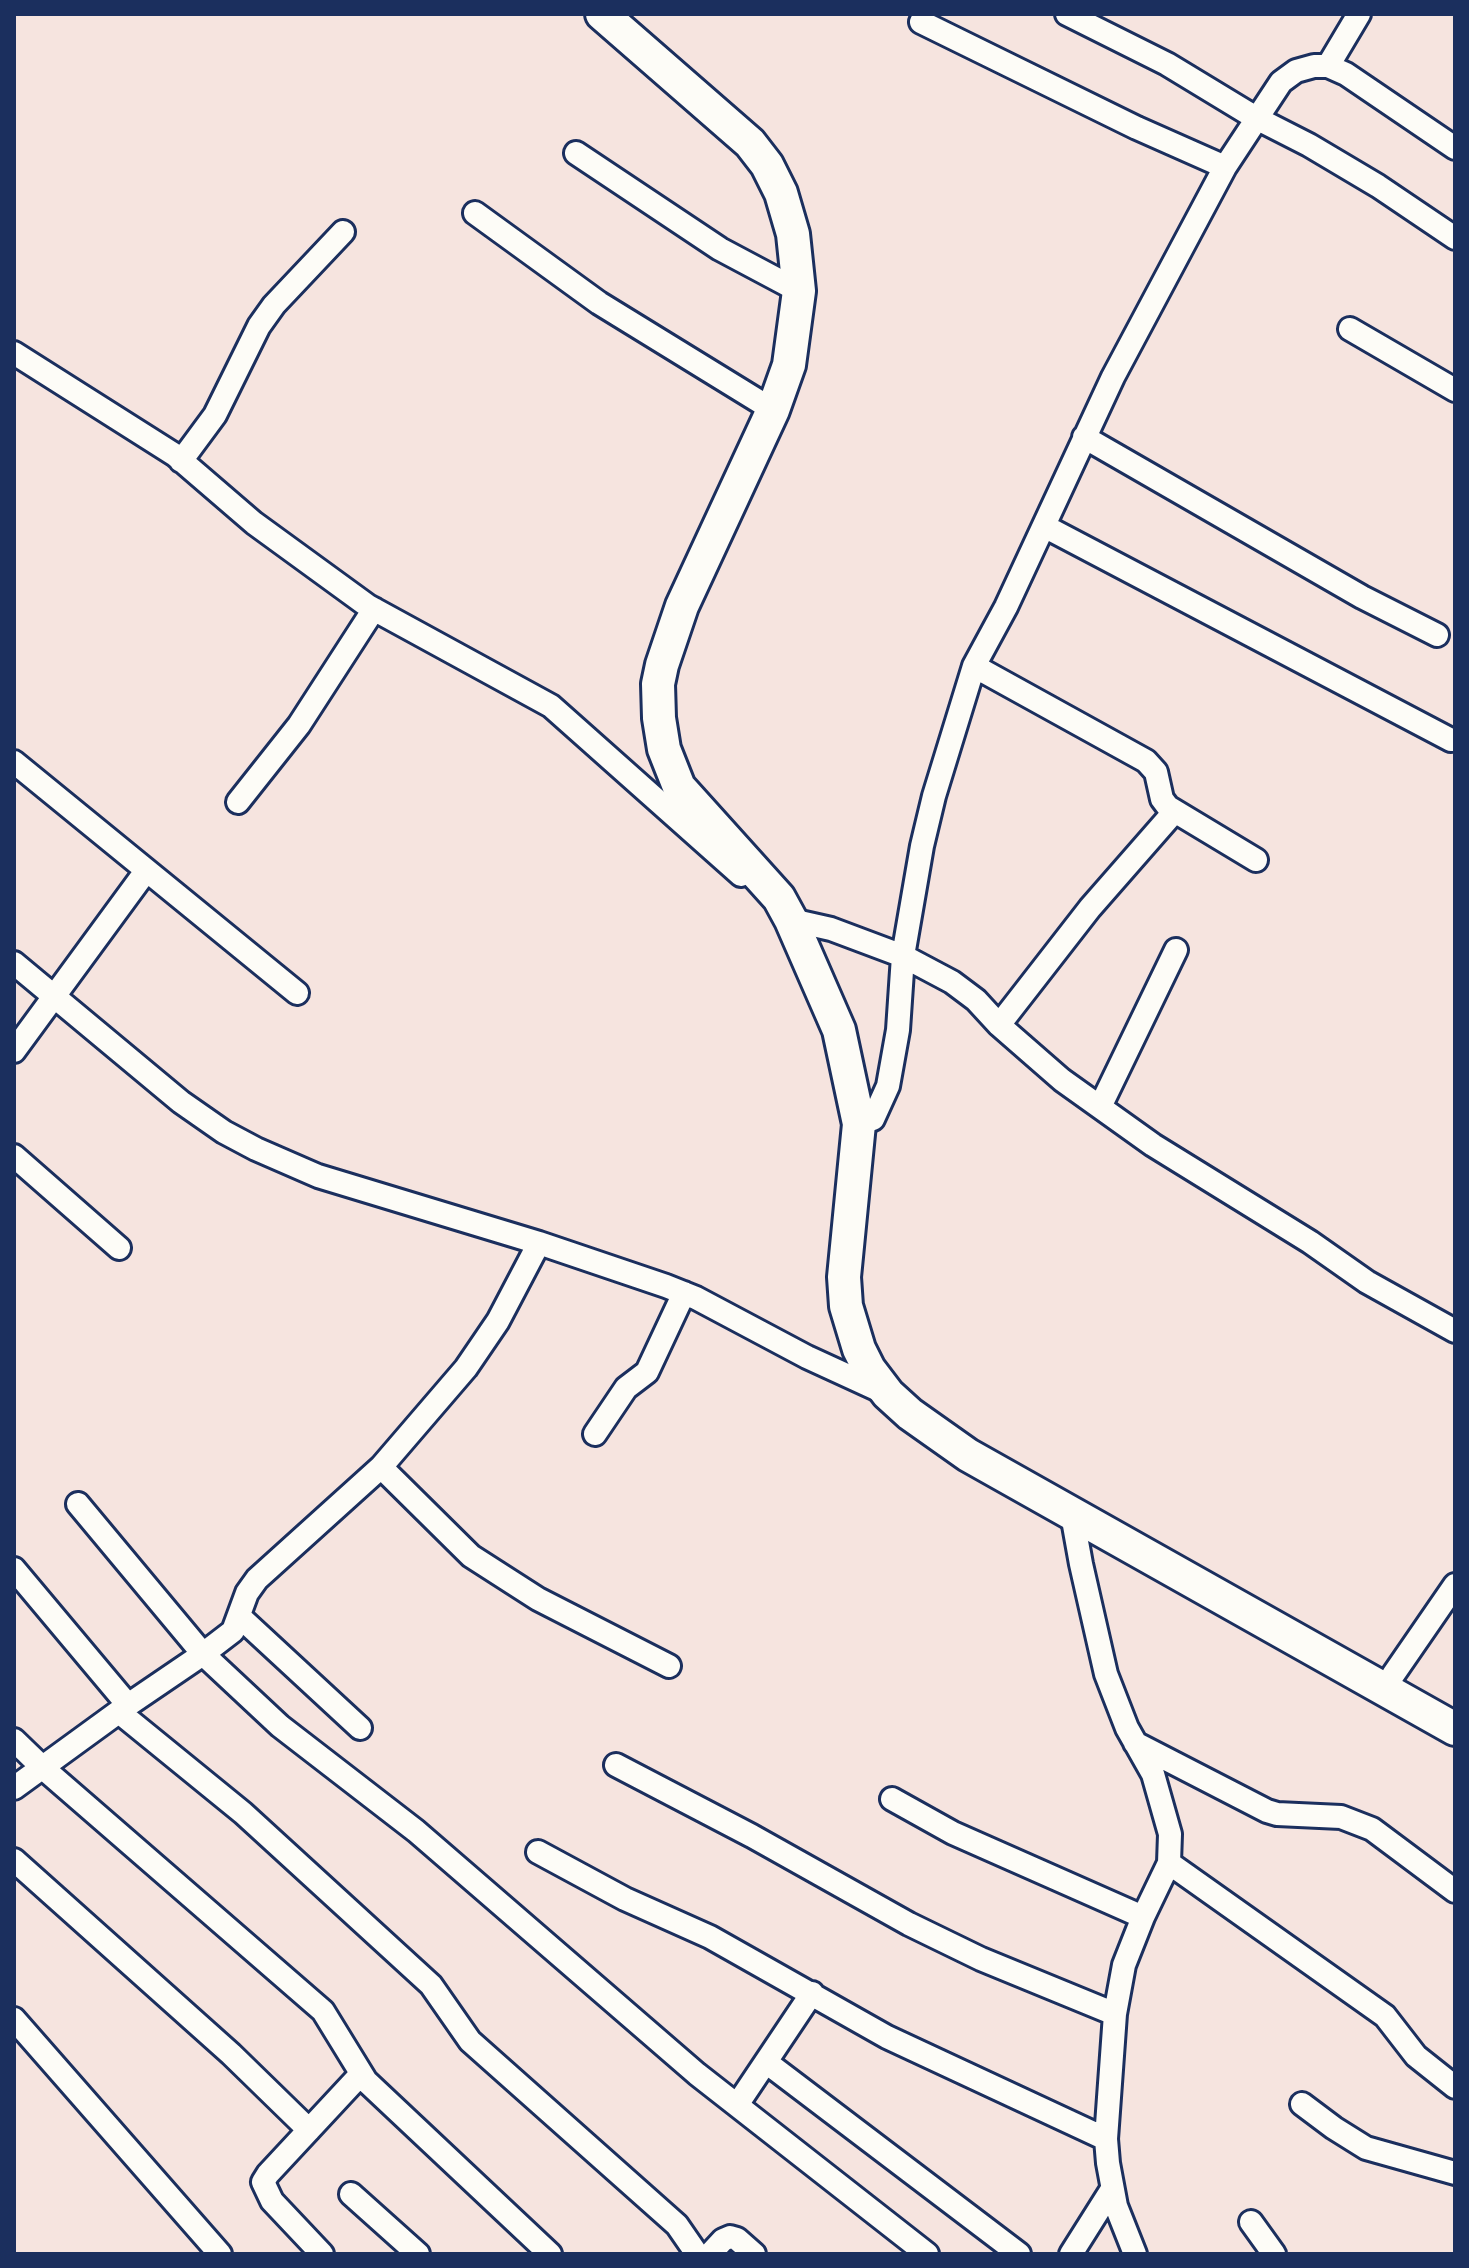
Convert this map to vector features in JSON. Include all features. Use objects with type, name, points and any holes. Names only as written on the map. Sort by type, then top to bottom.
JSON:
[{"type":"main road","points":[[602,14],[750,143],[767,165],[781,193],[793,234],[799,291],[789,365],[773,410],[682,606],[658,684],[664,749],[679,787],[798,920]]},
{"type":"main road","points":[[628,14],[741,107],[766,134],[785,166],[801,207],[808,240],[813,296],[811,331],[803,375],[792,408],[680,654],[674,681],[673,724],[675,744],[682,763],[707,806],[762,861],[792,899],[839,1030],[872,1152],[859,1264],[861,1298],[882,1360],[901,1385],[967,1435],[1044,1481],[1455,1709]]},
{"type":"main road","points":[[866,1121],[845,1247],[846,1306],[859,1349],[869,1369],[888,1394],[910,1414],[968,1455],[1455,1729]]},
{"type":"street","points":[[1067,14],[1167,64],[1256,118],[1309,145],[1378,186],[1455,238]]},
{"type":"street","points":[[1328,66],[1359,14]]},
{"type":"street","points":[[921,22],[1137,128],[1225,167]]},
{"type":"street","points":[[866,1121],[888,1086],[895,1058],[903,956],[922,846],[974,666],[1006,607],[1113,377],[1225,167],[1281,82],[1296,71],[1328,66],[1362,84],[1455,148]]},
{"type":"street","points":[[576,153],[720,249],[799,291]]},
{"type":"street","points":[[475,213],[599,303],[773,410]]},
{"type":"street","points":[[181,461],[215,415],[259,326],[274,305],[343,232]]},
{"type":"street","points":[[1350,329],[1455,390]]},
{"type":"street","points":[[14,353],[181,461],[254,523],[374,609],[551,706],[798,920],[903,956],[965,991],[1062,1080],[1153,1145],[1310,1242],[1367,1282],[1455,1331]]},
{"type":"street","points":[[1084,437],[1362,597],[1437,635]]},
{"type":"street","points":[[1044,526],[1451,740]]},
{"type":"street","points":[[238,802],[299,725],[374,609]]},
{"type":"street","points":[[974,666],[1146,761],[1156,772],[1162,799],[1174,812],[1256,860]]},
{"type":"street","points":[[14,762],[297,993]]},
{"type":"street","points":[[999,1025],[1090,908],[1174,812]]},
{"type":"street","points":[[14,1051],[146,871]]},
{"type":"street","points":[[1100,1107],[1176,950]]},
{"type":"street","points":[[14,963],[181,1102],[224,1132],[256,1149],[318,1176],[539,1243],[684,1293],[807,1357],[888,1394]]},
{"type":"street","points":[[14,1156],[119,1248]]},
{"type":"street","points":[[14,1788],[233,1631],[247,1593],[257,1579],[381,1467],[466,1368],[498,1321],[539,1243]]},
{"type":"street","points":[[595,1434],[626,1388],[647,1372],[684,1293]]},
{"type":"street","points":[[381,1467],[452,1538],[483,1564],[538,1599],[669,1666]]},
{"type":"street","points":[[78,1504],[203,1654],[280,1726],[416,1831],[737,2105],[927,2254]]},
{"type":"street","points":[[1072,1514],[1106,1674],[1159,1792],[1170,1834],[1169,1863],[1124,1965],[1115,2014],[1106,2139],[1112,2189],[1135,2254]]},
{"type":"street","points":[[14,1569],[124,1708],[431,1985],[470,2041],[677,2225],[697,2254]]},
{"type":"street","points":[[1393,1675],[1455,1585]]},
{"type":"street","points":[[240,1617],[360,1728]]},
{"type":"street","points":[[14,1740],[323,2011],[361,2074],[383,2098],[550,2254]]},
{"type":"street","points":[[1135,1743],[1267,1811],[1341,1817],[1372,1829],[1455,1891]]},
{"type":"street","points":[[616,1765],[752,1836],[909,1924],[981,1959],[1115,2014]]},
{"type":"street","points":[[892,1799],[953,1833],[1143,1917]]},
{"type":"street","points":[[538,1852],[625,1899],[710,1937],[887,2037],[1106,2139]]},
{"type":"street","points":[[14,1860],[231,2054],[309,2130]]},
{"type":"street","points":[[1169,1863],[1385,2016],[1416,2056],[1455,2087]]},
{"type":"street","points":[[737,2105],[812,1993]]},
{"type":"street","points":[[14,2019],[220,2254]]},
{"type":"street","points":[[766,2062],[1019,2254]]},
{"type":"street","points":[[322,2254],[272,2201],[263,2187],[264,2179],[361,2074]]},
{"type":"street","points":[[1302,2104],[1366,2148],[1455,2173]]},
{"type":"street","points":[[1071,2254],[1112,2189]]},
{"type":"street","points":[[351,2194],[418,2254]]},
{"type":"street","points":[[1251,2222],[1274,2254]]},
{"type":"street","points":[[710,2254],[730,2237],[737,2239],[754,2254]]}]
